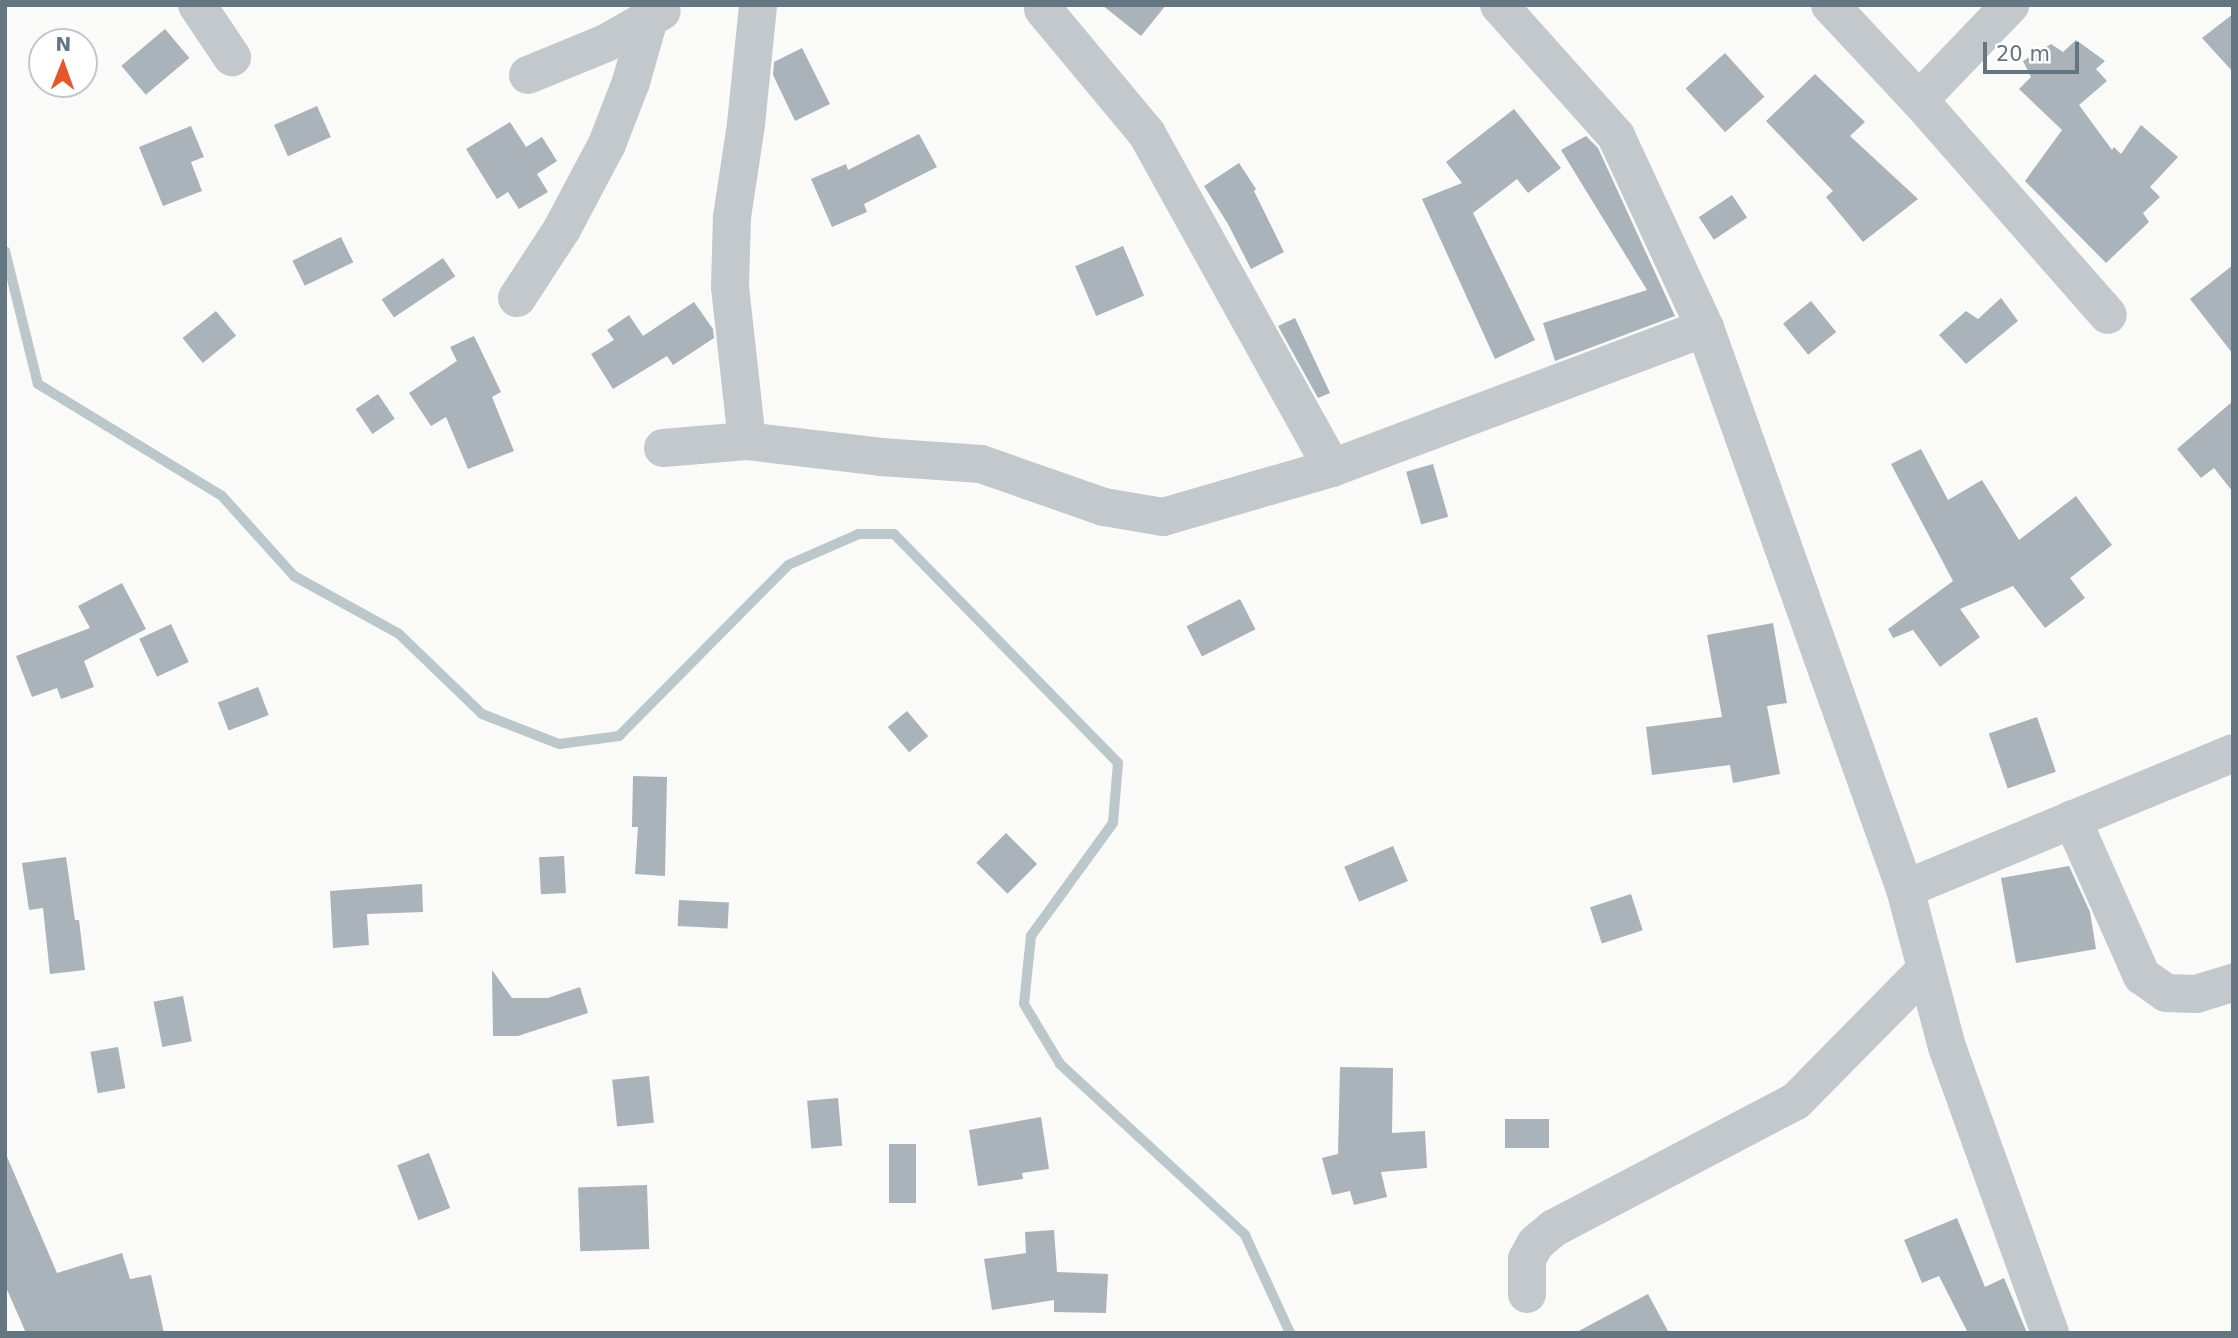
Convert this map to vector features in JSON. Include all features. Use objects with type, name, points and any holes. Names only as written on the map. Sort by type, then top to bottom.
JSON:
[{"type":"street","points":[[197,5],[232,57]]},
{"type":"street","points":[[747,441],[730,287],[732,217],[746,124],[758,5]]},
{"type":"street","points":[[1499,5],[1616,136],[1704,328],[1905,890],[1947,1047],[2050,1333]]},
{"type":"street","points":[[1830,5],[1919,100],[2108,315]]},
{"type":"street","points":[[1919,100],[2010,5]]},
{"type":"street","points":[[1043,9],[1147,134],[1332,468]]},
{"type":"street","points":[[528,75],[606,43],[660,12]]},
{"type":"street","points":[[517,298],[562,229],[607,144],[660,12]]},
{"type":"street","points":[[663,448],[747,441],[881,457],[981,464],[1104,507],[1163,517],[1332,468],[1704,328]]},
{"type":"street","points":[[1905,890],[2233,753]]},
{"type":"street","points":[[2073,819],[2142,976],[2166,993],[2196,994],[2233,983]]},
{"type":"street","points":[[1527,1294],[1527,1259],[1536,1243],[1554,1228],[1797,1101],[1926,969]]},
{"type":"building","points":[[1102,5],[1166,5],[1141,36]]},
{"type":"building","points":[[2233,14],[2233,72],[2202,38]]},
{"type":"building","points":[[165,29],[189,58],[146,95],[121,66]]},
{"type":"building","points":[[2076,40],[2105,61],[2096,69],[2107,81],[2079,105],[2112,150],[2114,147],[2121,154],[2141,125],[2178,157],[2150,187],[2160,197],[2143,213],[2149,222],[2106,263],[2025,181],[2062,130],[2019,89],[2031,77],[2023,61],[2051,44],[2063,52]]},
{"type":"building","points":[[802,48],[830,104],[795,121],[773,75],[774,62]]},
{"type":"building","points":[[1725,53],[1764,97],[1725,132],[1686,88]]},
{"type":"building","points":[[1815,74],[1865,122],[1850,136],[1918,199],[1863,242],[1826,197],[1833,191],[1766,121]]},
{"type":"building","points":[[317,106],[331,137],[288,156],[274,125]]},
{"type":"building","points":[[1514,109],[1561,168],[1528,193],[1517,179],[1473,213],[1535,340],[1495,359],[1422,199],[1462,183],[1446,162]]},
{"type":"building","points":[[510,122],[526,147],[542,137],[557,161],[537,174],[548,192],[519,209],[508,192],[497,199],[466,149]]},
{"type":"building","points":[[191,126],[204,157],[191,162],[202,191],[163,206],[139,147]]},
{"type":"building","points":[[919,134],[937,167],[864,204],[867,212],[832,227],[811,179],[846,164],[848,170]]},
{"type":"building","points":[[1586,136],[1598,148],[1675,316],[1555,361],[1543,323],[1647,290],[1561,150]]},
{"type":"building","points":[[1239,163],[1256,189],[1254,191],[1284,252],[1251,269],[1228,224],[1204,186]]},
{"type":"building","points":[[1732,195],[1747,217],[1714,240],[1699,217]]},
{"type":"building","points":[[341,237],[353,262],[305,286],[292,261]]},
{"type":"building","points":[[1123,246],[1144,296],[1096,316],[1075,266]]},
{"type":"building","points":[[443,258],[455,276],[394,318],[382,299]]},
{"type":"building","points":[[2233,265],[2233,354],[2190,299]]},
{"type":"building","points":[[2001,298],[2018,321],[1966,364],[1939,335],[1966,311],[1978,319]]},
{"type":"building","points":[[1811,301],[1836,332],[1808,355],[1783,324]]},
{"type":"building","points":[[694,302],[713,329],[714,338],[673,365],[667,356],[613,389],[591,354],[614,340],[607,330],[629,315],[643,336]]},
{"type":"building","points":[[216,311],[236,336],[203,363],[183,338]]},
{"type":"building","points":[[1295,318],[1330,393],[1318,398],[1278,326]]},
{"type":"building","points":[[474,336],[501,392],[492,397],[514,451],[468,469],[446,417],[431,426],[409,393],[457,361],[450,347]]},
{"type":"building","points":[[378,394],[395,419],[372,434],[356,409]]},
{"type":"building","points":[[2233,401],[2233,492],[2214,468],[2201,478],[2177,449]]},
{"type":"building","points":[[1921,449],[1948,500],[1982,480],[2019,540],[2076,496],[2112,545],[2070,578],[2085,598],[2045,628],[2013,586],[1960,609],[1980,637],[1940,667],[1913,630],[1893,638],[1888,629],[1953,581],[1891,464]]},
{"type":"building","points":[[1433,464],[1448,517],[1421,525],[1406,472]]},
{"type":"building","points":[[122,583],[146,629],[84,661],[94,687],[61,699],[57,688],[32,697],[16,656],[90,628],[78,606]]},
{"type":"building","points":[[1240,599],[1255,629],[1202,657],[1187,626]]},
{"type":"building","points":[[1773,623],[1787,703],[1767,706],[1780,774],[1733,783],[1730,765],[1652,775],[1646,727],[1722,717],[1707,635]]},
{"type":"building","points":[[171,624],[189,662],[157,677],[139,639]]},
{"type":"building","points":[[258,687],[269,715],[229,730],[218,702]]},
{"type":"building","points":[[907,711],[928,736],[909,752],[888,727]]},
{"type":"building","points":[[2037,717],[2056,772],[2008,788],[1989,734]]},
{"type":"building","points":[[633,776],[667,777],[665,876],[635,874],[638,827],[632,827]]},
{"type":"building","points":[[1006,833],[1037,864],[1007,894],[976,863]]},
{"type":"building","points":[[1393,846],[1408,881],[1359,902],[1344,867]]},
{"type":"building","points":[[564,856],[566,893],[541,894],[539,857]]},
{"type":"building","points":[[66,857],[75,920],[79,920],[85,970],[50,974],[43,908],[29,910],[22,863]]},
{"type":"building","points":[[2069,866],[2090,912],[2096,949],[2016,963],[2001,878]]},
{"type":"building","points":[[422,884],[423,912],[367,914],[369,945],[333,948],[330,891]]},
{"type":"building","points":[[1631,894],[1643,930],[1602,943],[1590,907]]},
{"type":"building","points":[[679,900],[729,903],[728,929],[678,926]]},
{"type":"building","points":[[492,970],[512,998],[548,998],[580,987],[588,1013],[518,1036],[493,1036]]},
{"type":"building","points":[[183,996],[192,1041],[162,1047],[154,1002]]},
{"type":"building","points":[[118,1047],[125,1088],[98,1093],[90,1052]]},
{"type":"building","points":[[1340,1067],[1393,1068],[1392,1133],[1425,1131],[1427,1168],[1381,1172],[1387,1197],[1354,1205],[1350,1191],[1332,1195],[1322,1158],[1338,1154]]},
{"type":"building","points":[[649,1076],[654,1123],[617,1127],[612,1080]]},
{"type":"building","points":[[838,1098],[842,1146],[811,1149],[807,1101]]},
{"type":"building","points":[[1041,1117],[1049,1169],[1022,1173],[1023,1179],[978,1186],[969,1130]]},
{"type":"building","points":[[1505,1119],[1549,1119],[1549,1148],[1505,1148]]},
{"type":"building","points":[[889,1144],[916,1144],[916,1203],[889,1203]]},
{"type":"building","points":[[5,1152],[57,1273],[122,1253],[130,1279],[151,1275],[164,1333],[26,1333],[5,1285]]},
{"type":"building","points":[[429,1153],[450,1208],[418,1220],[397,1165]]},
{"type":"building","points":[[647,1185],[649,1249],[580,1251],[578,1187]]},
{"type":"building","points":[[1957,1218],[1985,1287],[2004,1278],[2027,1333],[1968,1333],[1939,1276],[1922,1283],[1904,1240]]},
{"type":"building","points":[[1054,1230],[1057,1272],[1108,1274],[1106,1313],[1054,1312],[1054,1300],[992,1310],[984,1259],[1026,1253],[1025,1232]]},
{"type":"building","points":[[1648,1294],[1669,1333],[1575,1333]]},
{"type":"waterway","points":[[5,251],[38,384],[222,496],[294,576],[399,634],[482,714],[559,744],[619,736],[788,565],[859,534],[894,534],[1118,763],[1113,823],[1031,936],[1024,1004],[1060,1064],[1245,1235],[1290,1333]]}]
